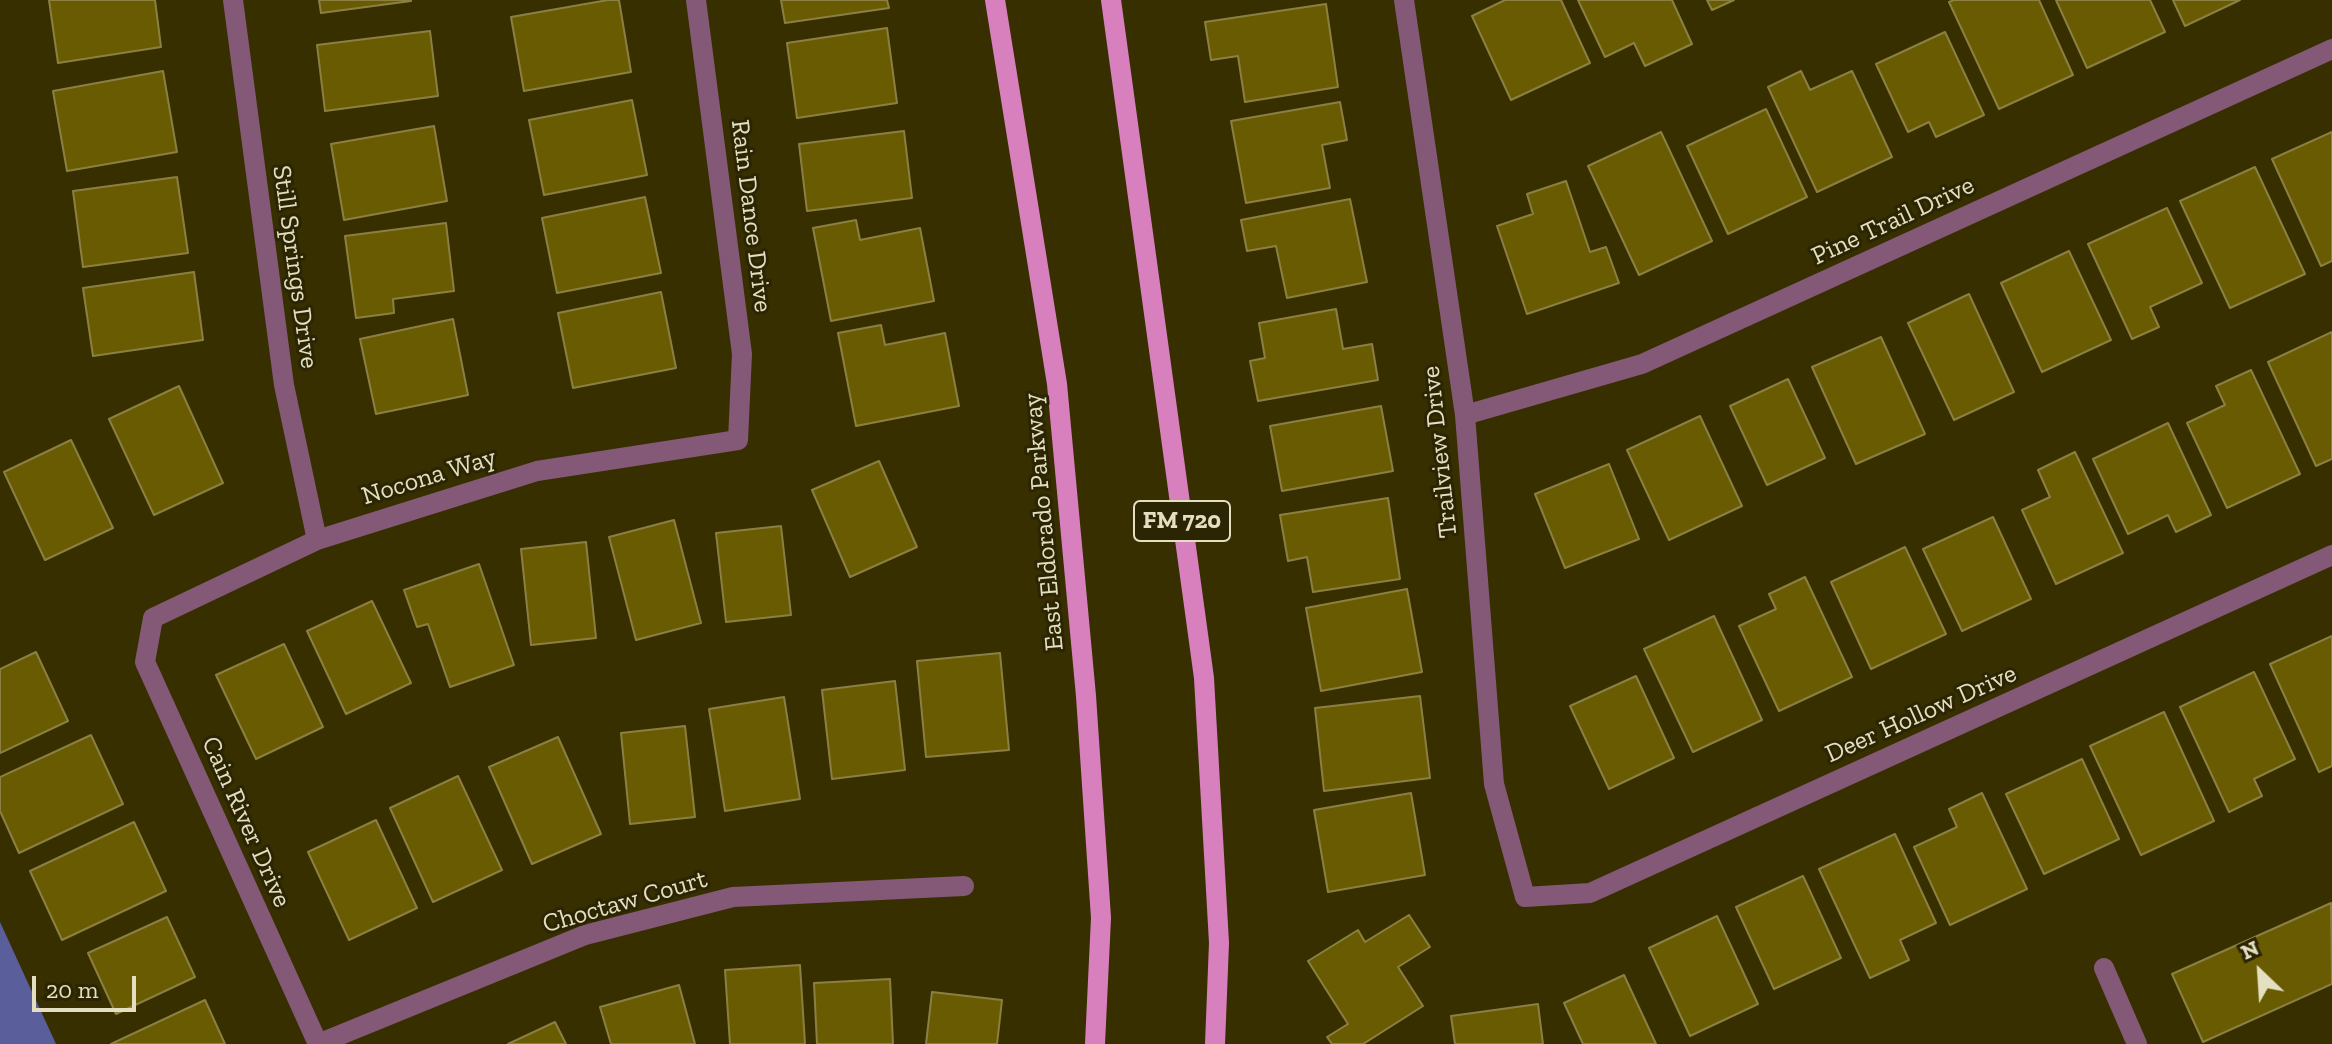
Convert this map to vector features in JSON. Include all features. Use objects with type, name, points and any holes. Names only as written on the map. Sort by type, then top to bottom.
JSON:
[{"type":"main road","name":"East Eldorado Parkway","points":[[995,0],[1057,384],[1086,696],[1101,918],[1095,1044]]},
{"type":"main road","name":"FM 720","points":[[1111,0],[1204,678],[1219,943],[1215,1044]]},
{"type":"street","name":"Still Springs Drive","points":[[233,0],[284,385],[317,540]]},
{"type":"street","name":"Rain Dance Drive","points":[[696,0],[742,354],[738,440]]},
{"type":"street","name":"Trailview Drive","points":[[1404,0],[1465,415],[1494,784],[1525,897]]},
{"type":"street","name":"Pine Trail Drive","points":[[1465,415],[1642,364],[2332,49]]},
{"type":"street","name":"Nocona Way","points":[[153,618],[317,540],[537,471],[738,440]]},
{"type":"street","name":"Deer Hollow Drive","points":[[1525,897],[1590,893],[2332,555]]},
{"type":"street","name":"Cain River Drive","points":[[153,618],[145,662],[318,1044]]},
{"type":"street","name":"Choctaw Court","points":[[318,1044],[585,935],[733,897],[964,886]]},
{"type":"street","points":[[2104,968],[2137,1044]]},
{"type":"shaded area","points":[[0,922],[56,1044],[0,1044]]},
{"type":"building","points":[[49,0],[155,0],[161,47],[58,63]]},
{"type":"building","points":[[319,0],[411,0],[411,1],[321,13]]},
{"type":"building","points":[[619,0],[631,72],[524,91],[511,17]]},
{"type":"building","points":[[781,0],[887,0],[889,8],[785,23]]},
{"type":"building","points":[[1505,0],[1561,0],[1590,63],[1511,100],[1472,16]]},
{"type":"building","points":[[1578,0],[1672,0],[1692,44],[1645,66],[1634,43],[1605,57]]},
{"type":"building","points":[[1707,0],[1734,0],[1712,10]]},
{"type":"building","points":[[2039,0],[2073,75],[1999,109],[1949,2]]},
{"type":"building","points":[[2056,0],[2150,0],[2165,32],[2087,68]]},
{"type":"building","points":[[2173,0],[2240,0],[2185,26]]},
{"type":"building","points":[[1326,4],[1338,87],[1245,102],[1238,56],[1211,60],[1205,22]]},
{"type":"building","points":[[887,28],[897,103],[797,118],[787,43]]},
{"type":"building","points":[[430,31],[438,96],[325,111],[317,45]]},
{"type":"building","points":[[1945,32],[1984,115],[1936,137],[1929,122],[1908,132],[1876,64]]},
{"type":"building","points":[[163,71],[177,152],[67,171],[53,91]]},
{"type":"building","points":[[1801,71],[1810,90],[1852,71],[1892,157],[1817,192],[1768,87]]},
{"type":"building","points":[[632,100],[647,175],[544,195],[529,120]]},
{"type":"building","points":[[1340,102],[1347,140],[1322,145],[1330,188],[1246,203],[1231,121]]},
{"type":"building","points":[[1766,109],[1807,197],[1728,234],[1687,146]]},
{"type":"building","points":[[434,126],[447,201],[344,220],[331,144]]},
{"type":"building","points":[[904,131],[912,198],[807,211],[799,144]]},
{"type":"building","points":[[1661,132],[1712,241],[1639,275],[1588,166]]},
{"type":"building","points":[[2332,132],[2332,261],[2321,266],[2272,159]]},
{"type":"building","points":[[2255,167],[2305,274],[2230,308],[2180,201]]},
{"type":"building","points":[[177,177],[188,253],[83,267],[73,191]]},
{"type":"building","points":[[1566,181],[1590,252],[1606,247],[1619,283],[1527,314],[1497,226],[1533,214],[1527,194]]},
{"type":"building","points":[[645,197],[661,273],[557,293],[542,218]]},
{"type":"building","points":[[1350,199],[1367,282],[1287,298],[1276,246],[1247,251],[1241,220]]},
{"type":"building","points":[[2167,208],[2202,283],[2150,307],[2159,327],[2132,339],[2088,244]]},
{"type":"building","points":[[856,220],[860,240],[920,228],[934,301],[831,321],[813,228]]},
{"type":"building","points":[[446,223],[454,291],[393,299],[394,313],[356,318],[345,236]]},
{"type":"building","points":[[2069,251],[2111,340],[2042,372],[2001,283]]},
{"type":"building","points":[[194,272],[203,340],[93,356],[83,288]]},
{"type":"building","points":[[661,292],[676,368],[573,388],[558,313]]},
{"type":"building","points":[[1969,294],[2014,392],[1954,420],[1908,323]]},
{"type":"building","points":[[1336,309],[1343,349],[1372,344],[1378,380],[1258,401],[1250,361],[1265,358],[1259,323]]},
{"type":"building","points":[[453,319],[468,395],[376,414],[360,339]]},
{"type":"building","points":[[881,325],[885,345],[945,333],[959,406],[856,426],[838,333]]},
{"type":"building","points":[[2332,332],[2332,459],[2316,466],[2268,362]]},
{"type":"building","points":[[1881,337],[1925,434],[1856,464],[1812,367]]},
{"type":"building","points":[[2251,370],[2300,474],[2227,508],[2187,423],[2225,405],[2216,386]]},
{"type":"building","points":[[1788,379],[1825,458],[1767,485],[1730,406]]},
{"type":"building","points":[[179,386],[223,483],[154,515],[109,419]]},
{"type":"building","points":[[1381,406],[1393,471],[1282,491],[1270,426]]},
{"type":"building","points":[[1700,416],[1742,506],[1669,540],[1627,450]]},
{"type":"building","points":[[2168,423],[2211,515],[2176,532],[2168,515],[2128,534],[2093,459]]},
{"type":"building","points":[[71,440],[113,528],[45,560],[4,472]]},
{"type":"building","points":[[2075,452],[2123,553],[2056,584],[2022,510],[2050,497],[2038,470]]},
{"type":"building","points":[[879,461],[917,547],[850,577],[812,490]]},
{"type":"building","points":[[1609,464],[1639,539],[1565,568],[1535,494]]},
{"type":"building","points":[[1388,498],[1400,579],[1313,592],[1307,557],[1288,561],[1280,515]]},
{"type":"building","points":[[1993,517],[2031,599],[1962,631],[1923,549]]},
{"type":"building","points":[[674,520],[701,623],[636,640],[609,537]]},
{"type":"building","points":[[781,526],[791,615],[726,622],[716,533]]},
{"type":"building","points":[[586,542],[596,638],[531,645],[521,549]]},
{"type":"building","points":[[1905,547],[1946,634],[1871,669],[1831,582]]},
{"type":"building","points":[[479,564],[514,665],[450,687],[428,624],[417,627],[404,590]]},
{"type":"building","points":[[1805,577],[1852,677],[1779,711],[1739,626],[1776,609],[1769,594]]},
{"type":"building","points":[[1407,589],[1422,672],[1321,691],[1306,608]]},
{"type":"building","points":[[372,601],[411,683],[346,714],[307,631]]},
{"type":"building","points":[[1714,616],[1762,720],[1693,752],[1644,649]]},
{"type":"building","points":[[2332,636],[2332,766],[2319,772],[2270,664]]},
{"type":"building","points":[[284,644],[323,727],[256,759],[216,675]]},
{"type":"building","points":[[36,652],[68,721],[0,753],[0,669]]},
{"type":"building","points":[[1000,653],[1009,750],[926,757],[917,661]]},
{"type":"building","points":[[2254,672],[2295,759],[2254,779],[2262,796],[2229,812],[2180,707]]},
{"type":"building","points":[[1636,676],[1674,758],[1609,789],[1570,706]]},
{"type":"building","points":[[895,681],[905,770],[832,779],[822,690]]},
{"type":"building","points":[[1420,696],[1430,778],[1324,791],[1315,708]]},
{"type":"building","points":[[784,697],[800,799],[725,811],[709,709]]},
{"type":"building","points":[[2164,712],[2214,821],[2141,855],[2090,746]]},
{"type":"building","points":[[685,726],[695,817],[630,824],[621,733]]},
{"type":"building","points":[[91,735],[123,804],[19,853],[0,811],[0,777]]},
{"type":"building","points":[[558,737],[601,834],[532,864],[489,767]]},
{"type":"building","points":[[2082,759],[2119,839],[2044,874],[2006,794]]},
{"type":"building","points":[[458,776],[502,870],[433,902],[390,808]]},
{"type":"building","points":[[1411,793],[1425,875],[1328,892],[1314,810]]},
{"type":"building","points":[[1982,793],[2027,889],[1950,925],[1914,847],[1957,827],[1949,809]]},
{"type":"building","points":[[376,820],[417,908],[349,940],[308,852]]},
{"type":"building","points":[[134,822],[166,891],[62,940],[30,871]]},
{"type":"building","points":[[1895,834],[1936,923],[1900,940],[1909,960],[1870,978],[1819,869]]},
{"type":"building","points":[[1803,876],[1841,958],[1774,989],[1736,907]]},
{"type":"building","points":[[2331,903],[2332,984],[2203,1042],[2172,974]]},
{"type":"building","points":[[1409,915],[1430,947],[1398,967],[1423,1006],[1363,1044],[1332,1044],[1327,1037],[1348,1024],[1308,961],[1358,930],[1365,942]]},
{"type":"building","points":[[1717,916],[1758,1004],[1690,1036],[1649,948]]},
{"type":"building","points":[[167,917],[195,977],[116,1014],[88,953]]},
{"type":"building","points":[[800,965],[805,1044],[730,1044],[725,970]]},
{"type":"building","points":[[1624,975],[1656,1044],[1583,1044],[1564,1003]]},
{"type":"building","points":[[890,979],[893,1044],[817,1044],[814,983]]},
{"type":"building","points":[[679,985],[695,1044],[611,1044],[600,1007]]},
{"type":"building","points":[[932,992],[1002,1000],[997,1044],[926,1044]]},
{"type":"building","points":[[205,1000],[225,1044],[111,1044]]},
{"type":"building","points":[[1538,1004],[1543,1044],[1455,1044],[1451,1016]]},
{"type":"building","points":[[555,1022],[566,1044],[508,1044]]}]
